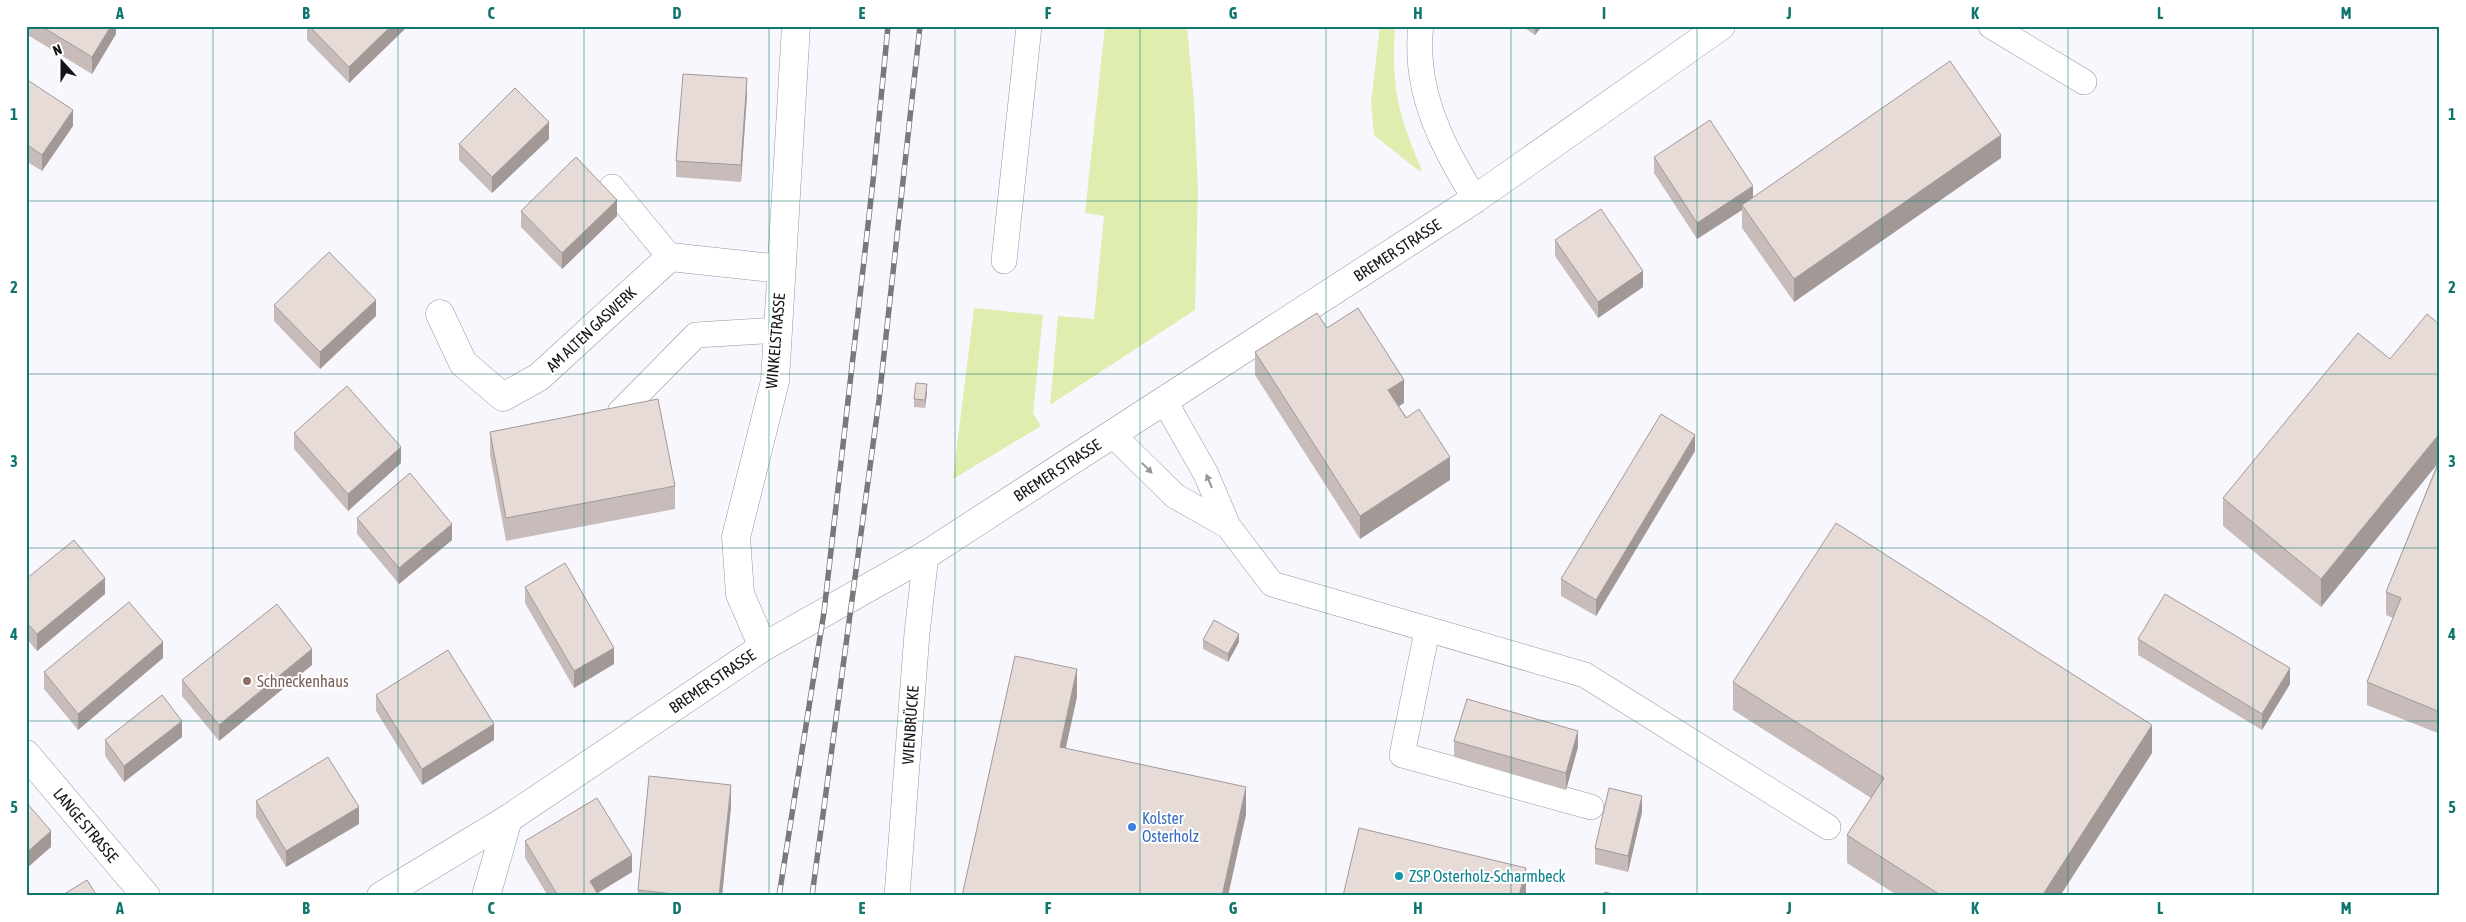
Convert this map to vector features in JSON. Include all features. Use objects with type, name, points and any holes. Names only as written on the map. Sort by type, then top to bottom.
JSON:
[{"type":"street","name":"WINKELSTRASSE","points":[[763,647],[740,594],[736,537],[775,381],[796,26]]},
{"type":"street","name":"BREMER STRASSE","points":[[381,896],[508,819],[763,647],[926,555],[1475,199],[1721,26]]},
{"type":"street","points":[[670,257],[781,269]]},
{"type":"street","name":"AM ALTEN GASWERK","points":[[440,314],[463,363],[503,397],[539,377],[670,257]]},
{"type":"street","name":"LANGE STRASSE","points":[[26,754],[146,896]]},
{"type":"street","points":[[486,896],[508,819]]},
{"type":"lane","points":[[1004,261],[1029,26]]},
{"type":"lane","points":[[1422,26],[1419,34],[1422,78],[1432,117],[1450,158],[1475,199]]},
{"type":"lane","points":[[1991,26],[2084,82]]},
{"type":"lane","points":[[612,187],[670,257]]},
{"type":"lane","points":[[620,412],[696,335],[778,330]]},
{"type":"lane","points":[[1164,400],[1206,474],[1228,526],[1272,584],[1427,631],[1585,675],[1828,827]]},
{"type":"lane","points":[[1112,434],[1175,496],[1228,526]]},
{"type":"lane","name":"WIENBRÜCKE","points":[[897,896],[917,633],[926,555]]},
{"type":"lane","points":[[1427,631],[1402,755],[1591,807]]},
{"type":"green space","points":[[1105,26],[1187,26],[1194,102],[1198,190],[1195,310],[1050,405],[1058,316],[1094,319],[1104,216],[1085,213]]},
{"type":"green space","points":[[1380,26],[1395,26],[1395,84],[1407,133],[1422,170],[1419,171],[1374,135],[1371,103]]},
{"type":"green space","points":[[974,308],[1043,315],[1033,413],[1041,426],[953,479]]},
{"type":"building","points":[[41,26],[111,26],[92,57]]},
{"type":"building","points":[[309,26],[391,26],[349,67]]},
{"type":"building","points":[[1950,61],[2001,135],[1794,279],[1742,205]]},
{"type":"building","points":[[683,74],[747,78],[741,165],[676,161]]},
{"type":"building","points":[[26,79],[73,110],[42,155],[26,144]]},
{"type":"building","points":[[515,88],[549,122],[492,177],[459,144]]},
{"type":"building","points":[[1710,120],[1753,186],[1697,223],[1654,157]]},
{"type":"building","points":[[576,157],[617,200],[562,253],[521,211]]},
{"type":"building","points":[[1601,209],[1643,271],[1598,302],[1555,240]]},
{"type":"building","points":[[329,252],[376,300],[320,352],[274,305]]},
{"type":"building","points":[[1358,308],[1404,380],[1388,390],[1406,418],[1419,409],[1450,457],[1360,516],[1255,352],[1317,313],[1327,328]]},
{"type":"building","points":[[2427,314],[2440,325],[2440,433],[2321,579],[2223,498],[2358,333],[2390,359]]},
{"type":"building","points":[[916,383],[927,384],[925,400],[914,399]]},
{"type":"building","points":[[347,386],[401,447],[348,494],[294,433]]},
{"type":"building","points":[[658,399],[675,486],[506,518],[490,432]]},
{"type":"building","points":[[1661,414],[1695,435],[1596,600],[1561,579]]},
{"type":"building","points":[[2440,459],[2440,712],[2367,682],[2401,598],[2386,592]]},
{"type":"building","points":[[410,473],[452,524],[399,568],[357,518]]},
{"type":"building","points":[[1836,523],[2152,725],[2042,896],[1942,896],[1847,835],[1884,778],[1733,682]]},
{"type":"building","points":[[74,540],[105,578],[37,634],[26,622],[26,579]]},
{"type":"building","points":[[565,563],[614,648],[574,671],[525,587]]},
{"type":"building","points":[[2165,594],[2290,668],[2262,714],[2138,639]]},
{"type":"building","points":[[129,602],[163,642],[78,714],[44,672]]},
{"type":"building","name":"Schneckenhaus","points":[[277,604],[312,649],[219,725],[182,680]]},
{"type":"building","points":[[1214,620],[1239,634],[1228,654],[1203,640]]},
{"type":"building","points":[[448,650],[494,724],[422,769],[376,695]]},
{"type":"building","points":[[1015,656],[1077,669],[1060,747],[1246,787],[1222,896],[962,896]]},
{"type":"building","points":[[162,695],[182,721],[124,766],[105,740]]},
{"type":"building","points":[[1467,699],[1578,731],[1566,773],[1454,741]]},
{"type":"building","points":[[328,757],[359,807],[286,851],[256,801]]},
{"type":"building","points":[[649,776],[731,785],[719,896],[692,896],[638,890]]},
{"type":"building","points":[[1609,788],[1642,796],[1628,856],[1595,848]]},
{"type":"building","points":[[597,798],[632,855],[590,881],[599,896],[558,896],[525,841]]},
{"type":"building","points":[[26,802],[51,831],[26,853]]},
{"type":"building","points":[[1359,828],[1526,868],[1519,896],[1343,896]]},
{"type":"building","points":[[87,880],[97,896],[61,896]]},
{"type":"building","points":[[1605,892],[1620,896],[1604,896]]},
{"type":"railway","points":[[779,896],[824,612],[873,181],[888,26]]},
{"type":"railway","points":[[812,896],[879,400],[920,26]]},
{"type":"place","name":"Schneckenhaus","points":[[247,681]]},
{"type":"place","name":"Kolster Osterholz","points":[[1132,827]]},
{"type":"place","name":"ZSP Osterholz-Scharmbeck","points":[[1399,876]]}]
